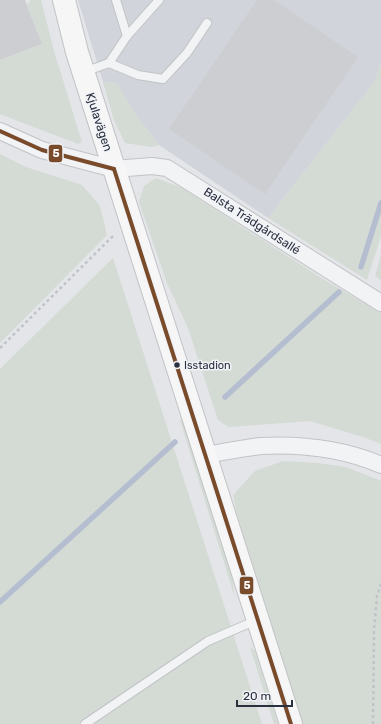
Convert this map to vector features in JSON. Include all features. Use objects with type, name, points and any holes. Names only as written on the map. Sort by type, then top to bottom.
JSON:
[{"type":"street","name":"Kjulavägen","points":[[64,0],[84,72],[114,169],[291,724]]},
{"type":"street","name":"Balsta Trädgårdsallé","points":[[0,131],[42,150],[114,169],[152,166],[167,168],[381,303]]},
{"type":"street","points":[[206,454],[261,446],[301,447],[339,451],[381,465]]},
{"type":"lane","points":[[116,0],[127,36]]},
{"type":"lane","points":[[84,72],[109,63],[127,36],[159,0]]},
{"type":"lane","points":[[109,63],[138,75],[163,79],[187,53],[207,24]]},
{"type":"lane","points":[[85,724],[208,642],[258,620]]},
{"type":"path","points":[[0,348],[108,238],[114,234]]},
{"type":"path","points":[[373,724],[374,631],[377,596],[381,584]]},
{"type":"shaded area","points":[[30,0],[41,0],[54,51],[82,142],[78,144],[0,114],[0,60],[42,44],[27,4]]},
{"type":"shaded area","points":[[78,0],[381,0],[381,63],[375,81],[268,218],[159,145],[135,114],[117,83],[103,82]]},
{"type":"shaded area","points":[[381,63],[381,236],[367,280],[268,218],[375,81]]},
{"type":"shaded area","points":[[103,82],[117,83],[135,114],[159,145],[152,147],[125,143],[114,120]]},
{"type":"shaded area","points":[[0,154],[26,167],[82,185],[100,206],[107,235],[0,343]]},
{"type":"shaded area","points":[[156,178],[180,187],[323,279],[381,313],[381,444],[310,421],[229,427],[218,420],[188,328],[167,283],[139,202],[144,186]]},
{"type":"shaded area","points":[[381,255],[381,280],[375,276]]},
{"type":"shaded area","points":[[113,258],[262,724],[0,724],[0,369]]},
{"type":"shaded area","points":[[187,419],[232,578],[235,598],[180,420]]},
{"type":"shaded area","points":[[283,461],[318,463],[346,467],[381,481],[381,724],[303,724],[237,515],[233,495],[255,471]]},
{"type":"shaded area","points":[[250,647],[255,651],[278,724],[274,724]]},
{"type":"building","points":[[0,0],[25,0],[42,44],[0,60]]},
{"type":"building","points":[[257,0],[274,0],[358,57],[265,194],[169,129]]},
{"type":"waterway","points":[[361,267],[381,203]]},
{"type":"waterway","points":[[225,397],[339,292]]},
{"type":"waterway","points":[[0,602],[175,442]]},
{"type":"transit line","name":"5","points":[[0,131],[42,150],[114,169]]},
{"type":"transit line","name":"5","points":[[114,169],[291,724]]},
{"type":"place","name":"Isstadion","points":[[177,365]]}]
